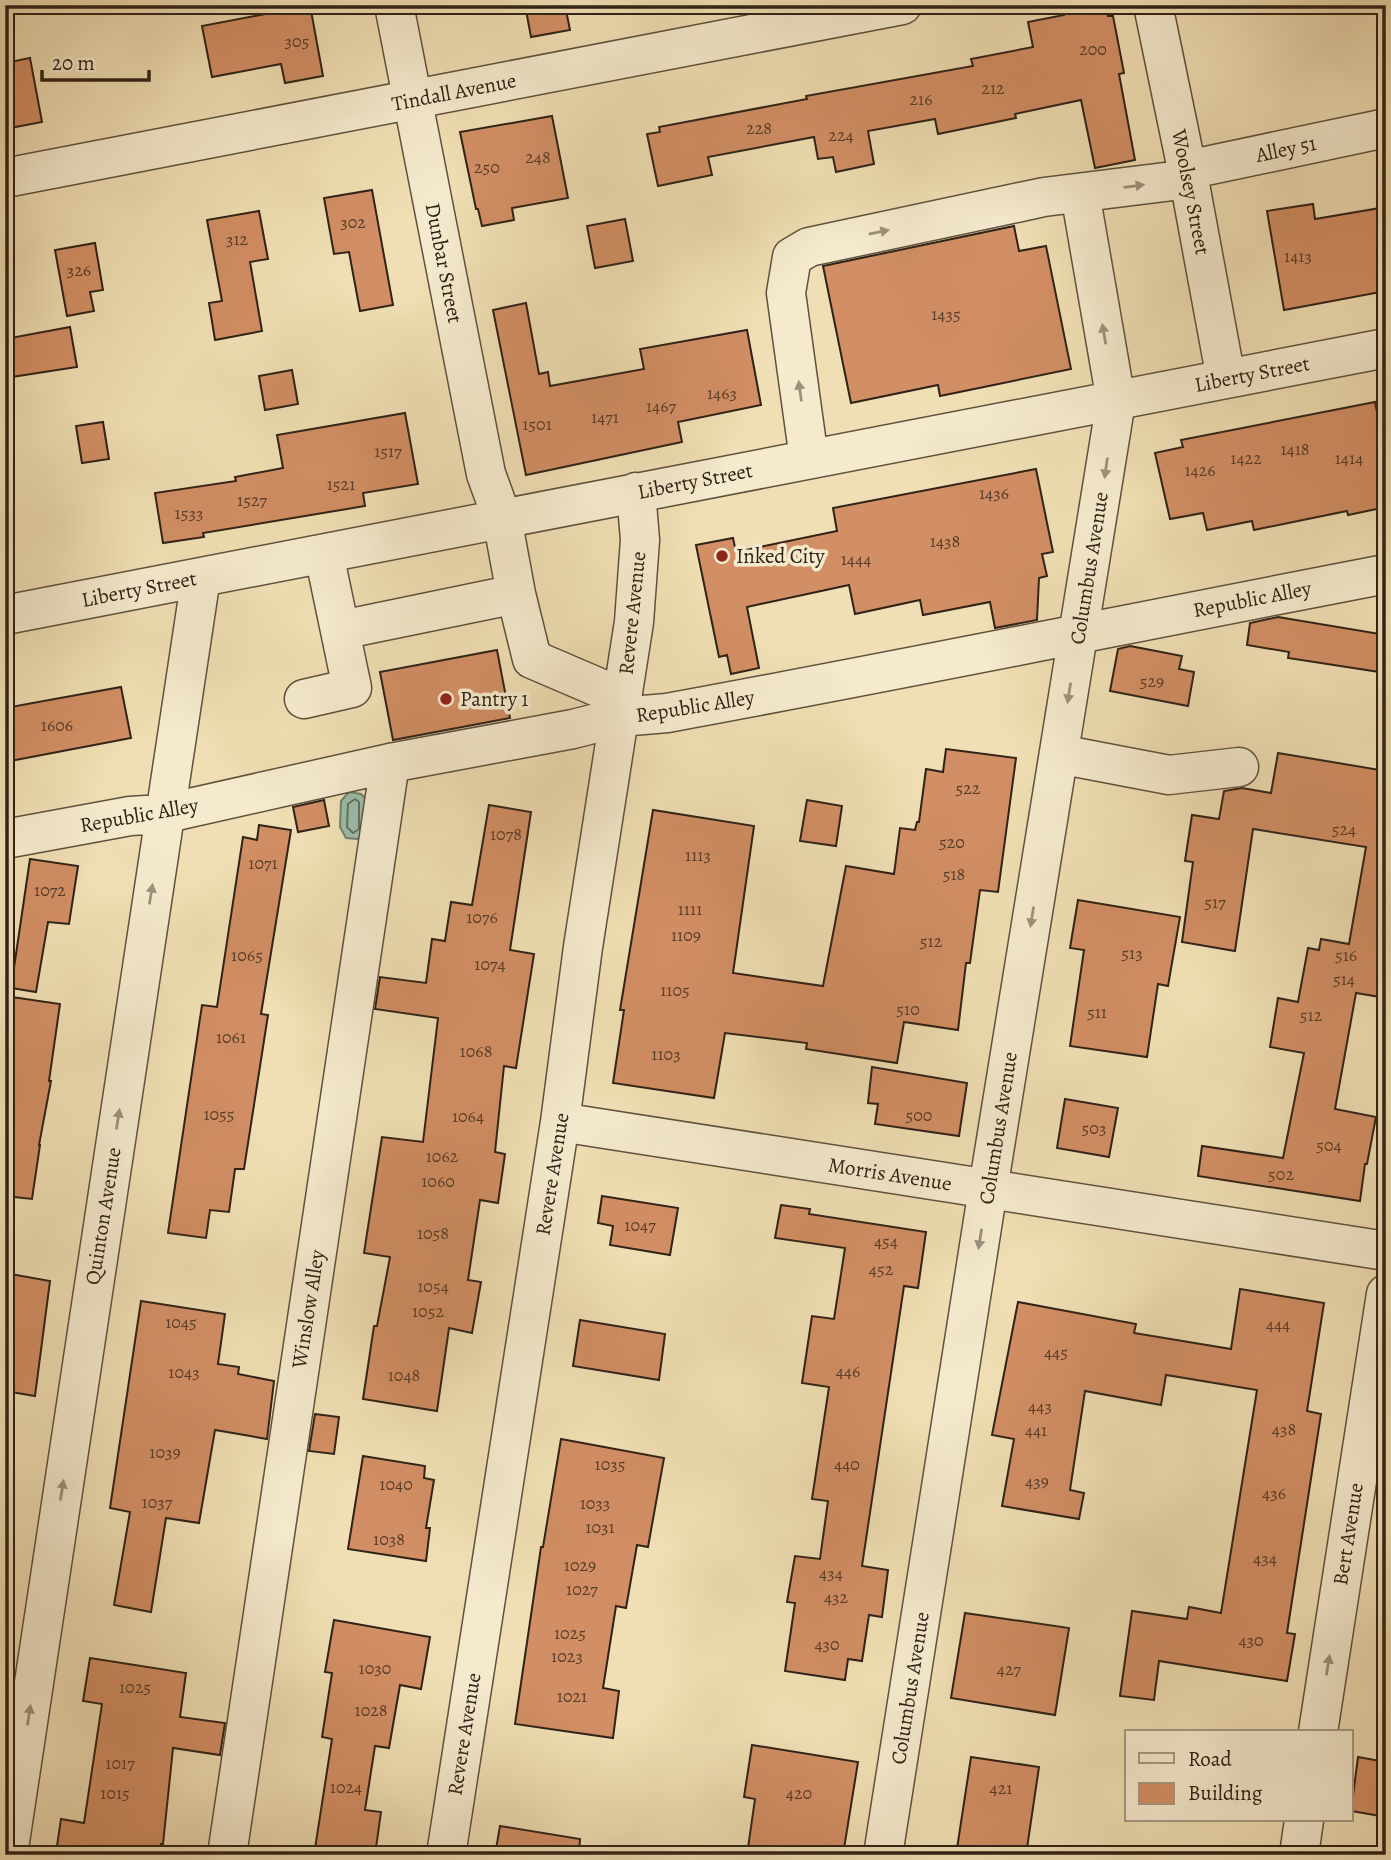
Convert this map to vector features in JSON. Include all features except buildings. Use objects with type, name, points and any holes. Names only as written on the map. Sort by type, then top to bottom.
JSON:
[{"type":"street","name":"Dunbar Street","points":[[394,5],[486,474],[502,518],[516,594],[532,659],[621,708]]},
{"type":"street","name":"Tindall Avenue","points":[[5,178],[902,5]]},
{"type":"street","name":"Woolsey Street","points":[[1153,5],[1226,379]]},
{"type":"street","name":"Alley 51","points":[[809,459],[786,293],[792,257],[809,247],[1044,197],[1188,175],[1386,128]]},
{"type":"street","name":"Columbus Avenue","points":[[883,1855],[1116,401],[1080,193]]},
{"type":"street","name":"Liberty Street","points":[[5,615],[1386,348]]},
{"type":"street","name":"Revere Avenue","points":[[446,1855],[560,1122],[583,947],[621,708],[639,575],[640,540],[636,492]]},
{"type":"street","points":[[304,699],[352,688],[324,554]]},
{"type":"street","name":"Republic Alley","points":[[5,839],[130,816],[163,814],[390,763],[573,729],[621,708],[667,713],[960,659],[1078,633],[1386,574]]},
{"type":"street","name":"Quinton Avenue","points":[[8,1855],[163,814],[201,577]]},
{"type":"street","points":[[341,630],[516,594]]},
{"type":"street","points":[[1059,754],[1169,775],[1239,767]]},
{"type":"street","name":"Winslow Alley","points":[[227,1855],[390,763]]},
{"type":"street","name":"Morris Avenue","points":[[560,1122],[1386,1251]]},
{"type":"street","name":"Bert Avenue","points":[[1318,1730],[1386,1294]]},
{"type":"street","points":[[1298,1855],[1304,1822]]},
{"type":"water","points":[[349,792],[361,794],[366,799],[362,836],[358,839],[346,838],[340,827],[341,801]]},
{"type":"place","name":"Inked City","points":[[722,556]]},
{"type":"place","name":"Pantry 1","points":[[446,699]]}]
